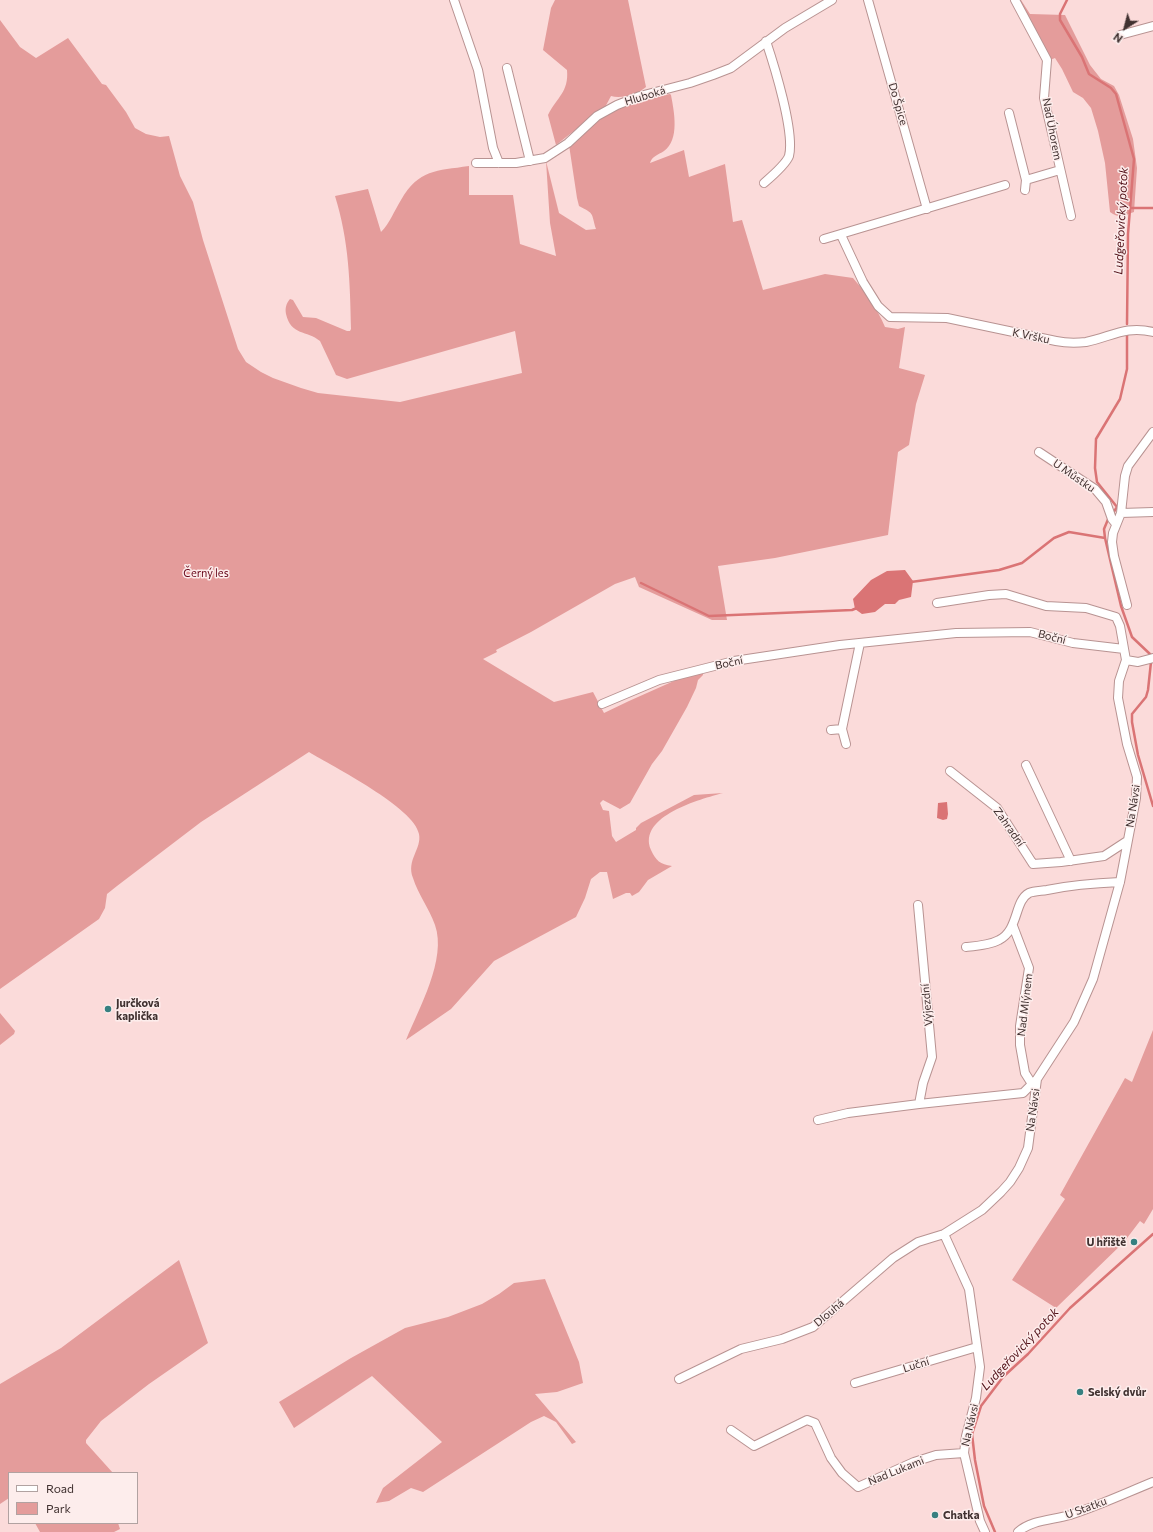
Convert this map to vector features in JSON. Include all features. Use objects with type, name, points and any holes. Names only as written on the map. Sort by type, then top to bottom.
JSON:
[{"type":"street","points":[[454,0],[478,70],[493,148],[499,163]]},
{"type":"street","name":"Hluboká","points":[[476,163],[530,161],[545,158],[568,143],[597,116],[616,105],[640,96],[685,84],[731,68],[766,41],[832,0]]},
{"type":"street","name":"Do Špice","points":[[868,0],[927,209]]},
{"type":"street","name":"Nad Úhorem","points":[[1015,0],[1047,60],[1044,98],[1070,216]]},
{"type":"street","points":[[1120,35],[1153,26]]},
{"type":"street","points":[[764,183],[775,173],[789,156],[790,138],[779,83],[766,41]]},
{"type":"street","points":[[507,68],[530,161]]},
{"type":"street","points":[[1009,113],[1026,180],[1025,190]]},
{"type":"street","points":[[1026,180],[1060,170]]},
{"type":"street","points":[[824,240],[1005,185]]},
{"type":"street","name":"K Vršku","points":[[841,235],[863,282],[878,306],[890,318],[947,318],[1072,343],[1088,341],[1128,330],[1137,329],[1153,332]]},
{"type":"street","points":[[1121,512],[1125,476],[1128,466],[1153,432]]},
{"type":"street","name":"U Můstku","points":[[1039,452],[1095,490],[1106,502],[1113,519]]},
{"type":"street","points":[[1127,605],[1114,556],[1112,542],[1113,519],[1121,512],[1153,512]]},
{"type":"street","name":"Na Návsi","points":[[937,603],[989,595],[1006,594],[1046,606],[1086,608],[1116,617],[1120,626],[1126,660],[1119,681],[1118,698],[1127,744],[1137,777],[1136,798],[1120,882],[1093,979],[1078,1015],[1068,1034],[1035,1082],[1028,1148],[1019,1168],[1010,1182],[990,1202],[944,1234],[969,1289],[980,1367],[976,1398],[966,1436],[964,1453],[980,1521],[985,1532]]},
{"type":"street","name":"Boční","points":[[602,704],[659,680],[734,661],[860,643],[956,633],[1030,632],[1073,643],[1124,649]]},
{"type":"street","points":[[846,744],[842,729],[860,643]]},
{"type":"street","points":[[1126,660],[1138,662],[1153,658]]},
{"type":"street","points":[[831,730],[842,729]]},
{"type":"street","points":[[1026,765],[1072,861]]},
{"type":"street","name":"Zahradní","points":[[950,771],[997,808],[1033,864],[1072,861],[1104,856],[1127,841]]},
{"type":"street","points":[[966,948],[998,941],[1006,936],[1013,926],[1023,898],[1030,893],[1063,887],[1120,882]]},
{"type":"street","name":"Výjezdní","points":[[918,905],[932,1057],[922,1083],[918,1104]]},
{"type":"street","name":"Nad Mlýnem","points":[[1013,926],[1029,968],[1020,1026],[1020,1045],[1025,1073],[1035,1082]]},
{"type":"street","points":[[818,1120],[848,1113],[1023,1093],[1035,1082]]},
{"type":"street","name":"Dlouhá","points":[[679,1379],[741,1349],[782,1339],[813,1327],[893,1258],[918,1242],[944,1234]]},
{"type":"street","name":"Luční","points":[[855,1383],[977,1346]]},
{"type":"street","name":"Nad Lukami","points":[[731,1430],[754,1446],[807,1420],[815,1423],[831,1458],[842,1473],[858,1487],[914,1462],[936,1455],[964,1453]]},
{"type":"street","name":"U Statku","points":[[1018,1532],[1022,1528],[1033,1524],[1068,1516],[1153,1482]]},
{"type":"green space","points":[[555,0],[628,0],[646,87],[639,92],[630,95],[620,97],[611,96],[603,111],[593,116],[556,145],[548,115],[562,94],[566,84],[567,70],[543,50],[551,8]]},
{"type":"green space","points":[[1019,0],[1021,0],[1030,14],[1065,15],[1090,65],[1101,79],[1114,86],[1119,95],[1133,139],[1137,168],[1134,212],[1124,216],[1119,216],[1110,212],[1105,163],[1091,108],[1083,98],[1073,92],[1055,58],[1050,60]]},
{"type":"green space","name":"Černý les","points":[[0,20],[20,47],[36,58],[68,38],[102,84],[106,85],[126,112],[135,128],[146,134],[160,137],[169,136],[180,176],[193,202],[203,240],[238,349],[246,362],[273,378],[318,393],[400,402],[522,373],[515,331],[347,379],[336,375],[320,341],[310,335],[300,332],[292,326],[288,321],[286,314],[287,304],[290,299],[293,300],[303,317],[316,318],[347,331],[350,331],[351,329],[346,245],[335,196],[368,189],[381,232],[398,204],[415,182],[429,173],[469,166],[469,195],[513,195],[520,244],[556,256],[550,223],[546,161],[559,213],[586,230],[596,229],[592,214],[579,206],[569,145],[601,119],[627,104],[670,94],[675,125],[672,140],[669,146],[654,157],[650,163],[684,150],[689,177],[725,164],[733,222],[742,220],[763,290],[825,274],[853,278],[871,301],[885,327],[898,329],[905,327],[899,368],[925,375],[916,404],[909,445],[898,452],[888,535],[775,558],[718,566],[727,620],[712,620],[639,587],[635,577],[615,584],[531,632],[496,650],[497,652],[483,659],[554,702],[593,692],[604,713],[703,668],[703,675],[698,680],[687,707],[630,803],[620,809],[603,800],[600,803],[603,810],[609,811],[612,836],[616,842],[636,830],[641,823],[694,795],[723,793],[700,800],[674,811],[662,819],[653,828],[649,838],[651,850],[659,861],[672,866],[648,880],[639,892],[632,896],[630,893],[626,893],[613,899],[607,872],[600,872],[591,879],[585,898],[576,917],[494,961],[451,1009],[406,1040],[424,999],[435,968],[438,938],[435,925],[415,884],[411,872],[411,866],[418,845],[419,834],[414,824],[389,800],[353,777],[309,752],[201,822],[117,886],[107,894],[105,908],[99,919],[0,989]]},
{"type":"green space","points":[[0,1013],[15,1031],[14,1034],[0,1045]]},
{"type":"green space","points":[[1153,1030],[1153,1209],[1144,1224],[1140,1221],[1124,1242],[1056,1308],[1012,1280],[1065,1199],[1060,1195],[1125,1078],[1132,1082]]},
{"type":"green space","points":[[179,1260],[208,1343],[149,1384],[101,1421],[86,1440],[86,1443],[112,1472],[8,1472],[8,1499],[0,1504],[0,1384],[61,1348]]},
{"type":"green space","points":[[545,1279],[579,1362],[583,1383],[557,1392],[535,1394],[576,1442],[572,1444],[556,1422],[544,1416],[531,1422],[423,1492],[411,1488],[389,1501],[376,1503],[383,1488],[442,1442],[372,1376],[294,1428],[279,1402],[351,1358],[405,1328],[448,1317],[482,1304],[514,1283]]},
{"type":"green space","points":[[36,1524],[118,1524],[120,1529],[114,1532],[40,1532]]},
{"type":"shaded area","points":[[905,570],[913,581],[911,597],[899,600],[895,604],[885,604],[875,612],[862,614],[855,609],[853,599],[871,580],[887,571]]},
{"type":"shaded area","points":[[947,802],[947,819],[943,820],[937,818],[938,803]]},
{"type":"waterway","name":"Ludgeřovický potok","points":[[1067,0],[1060,14],[1060,20],[1082,57],[1089,74],[1111,88],[1116,94],[1134,159],[1128,234],[1127,324]]},
{"type":"waterway","points":[[1130,208],[1153,208]]},
{"type":"waterway","name":"Ludgeřovický potok","points":[[1113,513],[1117,507],[1097,482],[1095,468],[1096,439],[1120,399],[1127,369],[1127,335]]},
{"type":"waterway","name":"Ludgeřovický potok","points":[[1109,517],[1104,529],[1105,538],[1121,606],[1132,637],[1151,655]]},
{"type":"waterway","points":[[911,582],[999,570],[1022,563],[1054,538],[1069,532],[1105,538]]},
{"type":"waterway","points":[[641,583],[709,616],[852,610],[857,608]]},
{"type":"waterway","name":"Ludgeřovický potok","points":[[1151,662],[1146,697],[1132,714],[1132,722],[1138,755],[1153,806]]},
{"type":"waterway","name":"Ludgeřovický potok","points":[[995,1532],[984,1506],[975,1460],[972,1434],[981,1406],[1003,1377],[1028,1354],[1070,1308],[1153,1234]]},
{"type":"place","name":"Jurčková kaplička","points":[[108,1009]]},
{"type":"place","name":"U hřiště","points":[[1134,1242]]},
{"type":"place","name":"Selský dvůr","points":[[1080,1392]]},
{"type":"place","name":"Chatka","points":[[935,1515]]}]
